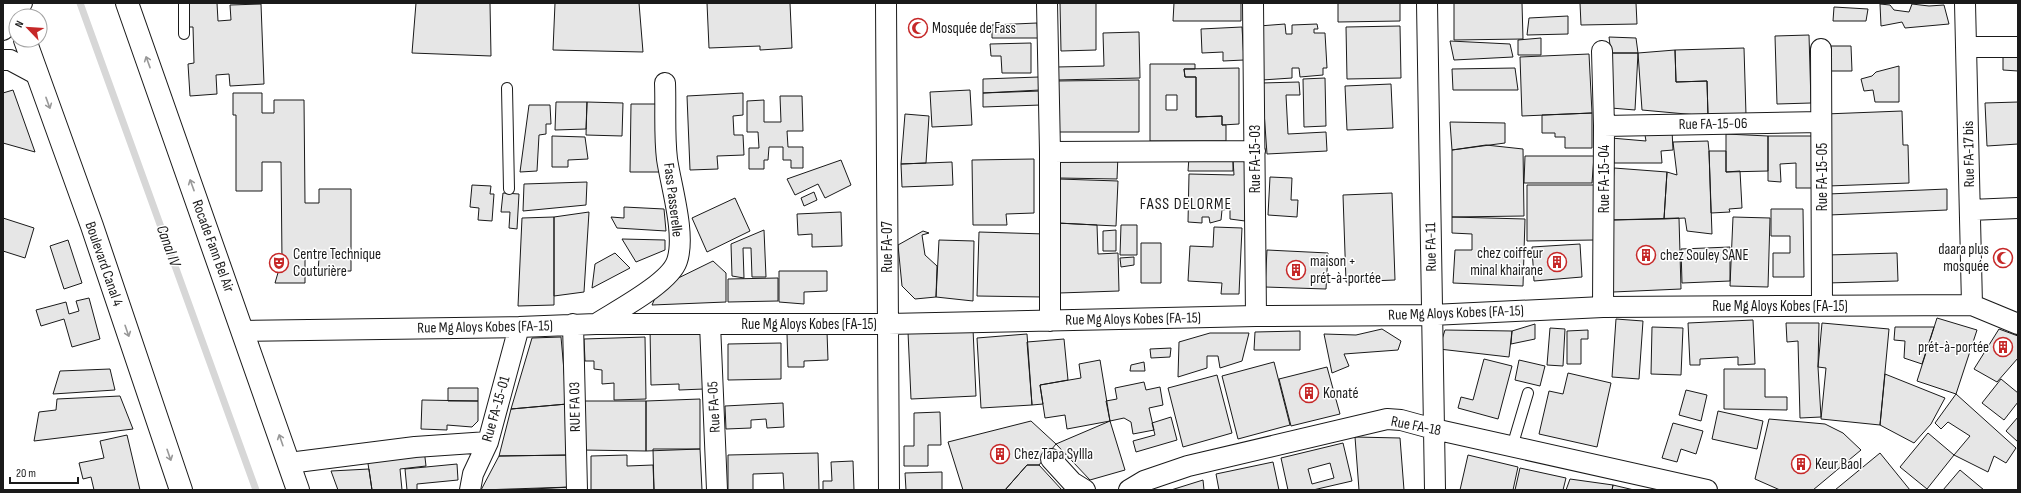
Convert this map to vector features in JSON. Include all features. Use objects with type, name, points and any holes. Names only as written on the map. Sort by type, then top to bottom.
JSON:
[{"type":"main road","name":"Rocade Fann Bel Air","points":[[127,3],[298,490]]},
{"type":"main road","name":"Boulevard Canal 4","points":[[28,48],[92,226],[181,490]]},
{"type":"street","name":"Rue FA-07","points":[[886,3],[889,490]]},
{"type":"street","points":[[1047,3],[1050,152],[1050,321]]},
{"type":"street","name":"Rue FA-15-03","points":[[1253,3],[1256,316]]},
{"type":"street","name":"Rue FA-11","points":[[1427,3],[1435,490]]},
{"type":"street","name":"Rue FA-17 bis","points":[[1965,3],[1972,305]]},
{"type":"street","points":[[1966,47],[2018,47]]},
{"type":"street","name":"Rue FA-15-05","points":[[1821,49],[1822,306]]},
{"type":"street","name":"Rue FA-15-04","points":[[1602,51],[1604,126],[1603,307]]},
{"type":"street","points":[[3,60],[10,60],[38,75]]},
{"type":"street","name":"Fass Passerelle","points":[[596,324],[645,294],[667,275],[677,262],[679,240],[675,196],[667,159],[665,83]]},
{"type":"street","name":"Rue FA-15-06","points":[[1604,126],[1821,122]]},
{"type":"street","points":[[1050,152],[1255,152]]},
{"type":"street","points":[[1970,210],[2018,208]]},
{"type":"street","name":"Rue Mg Aloys Kobes (FA-15)","points":[[243,331],[519,327],[573,324],[888,324],[1256,316],[1432,315],[1603,307],[1972,305],[2018,324]]},
{"type":"street","name":"RUE FA 03","points":[[573,324],[577,490]]},
{"type":"street","name":"Rue FA-05","points":[[710,324],[717,490]]},
{"type":"street","name":"Rue FA-15-01","points":[[470,490],[473,474],[488,442],[519,327]]},
{"type":"street","name":"Rue FA-18","points":[[1129,490],[1144,481],[1188,466],[1387,419],[1401,420],[1434,429],[1707,490]]},
{"type":"street","points":[[289,463],[415,447],[488,442]]},
{"type":"street","points":[[1051,459],[1072,482],[1085,490]]},
{"type":"lane","points":[[184,3],[184,34]]},
{"type":"lane","points":[[507,88],[509,189]]},
{"type":"lane","points":[[1512,446],[1528,393]]},
{"type":"building","points":[[188,3],[217,3],[218,21],[231,20],[230,5],[261,4],[264,84],[230,86],[229,74],[216,75],[217,94],[190,96],[188,64],[194,63],[193,27],[189,27]]},
{"type":"building","points":[[416,3],[490,3],[491,56],[412,53]]},
{"type":"building","points":[[555,3],[639,3],[643,52],[553,50]]},
{"type":"building","points":[[707,3],[790,3],[792,48],[760,50],[760,46],[709,48]]},
{"type":"building","points":[[1060,3],[1096,3],[1096,50],[1061,51]]},
{"type":"building","points":[[1174,3],[1241,3],[1241,21],[1173,21]]},
{"type":"building","points":[[1338,3],[1400,3],[1400,21],[1338,22]]},
{"type":"building","points":[[1454,3],[1522,3],[1523,39],[1454,40]]},
{"type":"building","points":[[1580,3],[1636,3],[1637,24],[1581,25]]},
{"type":"building","points":[[1880,4],[1890,5],[1894,10],[1909,12],[1912,4],[1929,6],[1944,5],[1949,24],[1905,28],[1902,22],[1881,26]]},
{"type":"building","points":[[1834,7],[1868,9],[1866,21],[1833,21]]},
{"type":"building","points":[[1568,16],[1568,34],[1527,35],[1529,18]]},
{"type":"building","points":[[1037,23],[1038,38],[992,38],[992,25]]},
{"type":"building","points":[[1285,24],[1286,34],[1292,34],[1292,25],[1317,24],[1318,29],[1314,29],[1314,33],[1325,33],[1327,68],[1323,68],[1323,75],[1300,77],[1299,68],[1292,68],[1292,78],[1262,80],[1259,26]]},
{"type":"building","points":[[1400,26],[1401,78],[1347,79],[1346,27]]},
{"type":"building","points":[[1242,27],[1244,60],[1223,61],[1223,52],[1202,53],[1201,29]]},
{"type":"building","points":[[1139,32],[1140,78],[1056,80],[1056,67],[1104,66],[1103,33]]},
{"type":"building","points":[[1809,35],[1811,103],[1777,104],[1775,36]]},
{"type":"building","points":[[1609,37],[1636,38],[1638,53],[1611,53]]},
{"type":"building","points":[[1541,38],[1541,55],[1518,55],[1518,40]]},
{"type":"building","points":[[1450,41],[1510,44],[1513,57],[1454,60]]},
{"type":"building","points":[[1031,43],[1031,73],[1002,73],[1001,56],[991,56],[990,44]]},
{"type":"building","points":[[1829,46],[1851,46],[1852,71],[1831,71]]},
{"type":"building","points":[[1744,48],[1746,115],[1708,116],[1707,81],[1676,82],[1675,50]]},
{"type":"building","points":[[1675,50],[1676,82],[1707,81],[1708,116],[1642,110],[1638,53]]},
{"type":"building","points":[[1611,53],[1638,53],[1635,110],[1611,108]]},
{"type":"building","points":[[2003,53],[2018,53],[2018,71],[2003,70]]},
{"type":"building","points":[[1589,54],[1592,113],[1522,116],[1520,57]]},
{"type":"building","points":[[1150,64],[1195,64],[1195,69],[1184,69],[1185,77],[1196,77],[1196,117],[1222,116],[1222,125],[1226,125],[1226,141],[1150,141]],"holes":[[[1166,95],[1177,95],[1177,110],[1166,110]]]},
{"type":"building","points":[[1899,66],[1899,102],[1875,102],[1873,90],[1864,91],[1861,79],[1872,76],[1876,72]]},
{"type":"building","points":[[1239,68],[1239,124],[1222,125],[1222,116],[1196,117],[1196,77],[1185,77],[1184,69]]},
{"type":"building","points":[[1515,68],[1518,90],[1453,90],[1452,69]]},
{"type":"building","points":[[1039,77],[1040,90],[983,93],[983,79]]},
{"type":"building","points":[[1325,78],[1326,126],[1304,127],[1303,79]]},
{"type":"building","points":[[1139,80],[1139,132],[1055,132],[1055,81]]},
{"type":"building","points":[[1299,82],[1300,95],[1286,95],[1288,134],[1326,132],[1327,151],[1267,154],[1262,83]]},
{"type":"building","points":[[1391,84],[1393,128],[1347,130],[1345,86]]},
{"type":"building","points":[[13,90],[35,152],[3,143],[3,93]]},
{"type":"building","points":[[970,90],[972,125],[932,127],[930,92]]},
{"type":"building","points":[[1040,91],[1041,105],[983,107],[983,93]]},
{"type":"building","points":[[233,93],[262,93],[262,113],[274,113],[274,100],[304,100],[305,203],[319,203],[319,189],[351,189],[351,271],[318,271],[319,258],[305,258],[305,283],[275,283],[282,259],[281,162],[262,162],[262,191],[236,191],[236,115],[233,115]]},
{"type":"building","points":[[743,93],[743,115],[733,116],[734,135],[743,135],[744,155],[717,156],[718,169],[690,170],[687,96]]},
{"type":"building","points":[[780,96],[802,96],[803,131],[787,131],[788,147],[803,147],[803,168],[791,168],[791,160],[783,160],[783,147],[769,147],[768,160],[764,160],[764,169],[749,169],[749,148],[759,148],[758,132],[747,132],[747,101],[764,100],[764,122],[781,122]]},
{"type":"building","points":[[556,102],[587,102],[586,129],[555,130]]},
{"type":"building","points":[[587,102],[623,103],[622,136],[586,135]]},
{"type":"building","points":[[2018,102],[2018,144],[1987,146],[1985,103]]},
{"type":"building","points":[[631,104],[661,104],[659,172],[630,172]]},
{"type":"building","points":[[529,105],[550,105],[551,124],[546,124],[546,134],[539,135],[537,171],[520,172]]},
{"type":"building","points":[[1902,111],[1903,145],[1908,145],[1909,183],[1828,186],[1825,114]]},
{"type":"building","points":[[1592,113],[1592,148],[1565,148],[1565,137],[1555,137],[1555,133],[1542,133],[1542,115]]},
{"type":"building","points":[[905,114],[929,116],[926,163],[901,164]]},
{"type":"building","points":[[1450,122],[1505,123],[1505,143],[1452,150]]},
{"type":"building","points":[[1644,129],[1672,130],[1673,150],[1661,151],[1662,163],[1614,163],[1611,138],[1646,141]]},
{"type":"building","points":[[1726,134],[1768,136],[1768,171],[1726,172]]},
{"type":"building","points":[[552,136],[585,137],[588,159],[568,160],[568,167],[552,167]]},
{"type":"building","points":[[1768,136],[1812,136],[1812,188],[1796,188],[1796,163],[1780,164],[1781,182],[1768,181]]},
{"type":"building","points":[[1708,141],[1712,234],[1687,231],[1685,218],[1664,219],[1667,172],[1677,175],[1673,142]]},
{"type":"building","points":[[1486,145],[1523,149],[1524,216],[1452,217],[1452,150]]},
{"type":"building","points":[[1709,151],[1726,151],[1726,172],[1740,171],[1742,208],[1729,209],[1730,212],[1711,213]]},
{"type":"building","points":[[1060,154],[1118,155],[1117,179],[1059,178]]},
{"type":"building","points":[[1525,156],[1594,156],[1592,183],[1524,183]]},
{"type":"building","points":[[1189,157],[1233,157],[1233,171],[1188,171]]},
{"type":"building","points":[[1034,159],[1034,213],[1006,214],[1007,225],[973,225],[972,160]]},
{"type":"building","points":[[841,160],[851,185],[825,198],[818,184],[795,195],[787,179]]},
{"type":"building","points":[[1233,160],[1246,162],[1245,221],[1230,219],[1230,209],[1222,210],[1221,220],[1210,223],[1209,217],[1202,217],[1202,223],[1188,222],[1189,174],[1234,175]]},
{"type":"building","points":[[952,162],[953,185],[902,187],[901,164]]},
{"type":"building","points":[[1614,168],[1667,172],[1664,219],[1611,220]]},
{"type":"building","points":[[1270,177],[1292,178],[1291,200],[1298,200],[1297,217],[1268,215]]},
{"type":"building","points":[[1059,179],[1118,181],[1116,226],[1057,223]]},
{"type":"building","points":[[587,182],[586,205],[523,211],[524,184]]},
{"type":"building","points":[[472,185],[491,186],[490,194],[494,194],[492,221],[478,220],[479,208],[470,207]]},
{"type":"building","points":[[1527,185],[1594,185],[1594,240],[1527,241]]},
{"type":"building","points":[[1947,189],[1947,210],[1829,215],[1828,194]]},
{"type":"building","points":[[814,192],[817,200],[804,206],[801,198]]},
{"type":"building","points":[[503,193],[519,194],[517,229],[509,228],[510,212],[501,212]]},
{"type":"building","points":[[1392,193],[1395,280],[1346,282],[1343,195]]},
{"type":"building","points":[[735,198],[750,231],[707,252],[692,218]]},
{"type":"building","points":[[624,207],[664,209],[666,231],[617,228],[611,217],[624,218]]},
{"type":"building","points":[[1771,209],[1803,209],[1804,277],[1773,277],[1773,253],[1790,253],[1790,236],[1771,236]]},
{"type":"building","points":[[589,212],[584,292],[554,296],[554,217]]},
{"type":"building","points":[[841,212],[842,246],[812,247],[812,234],[798,235],[797,214]]},
{"type":"building","points":[[554,217],[554,305],[518,306],[522,218]]},
{"type":"building","points":[[1452,217],[1525,219],[1523,286],[1453,283],[1455,250],[1472,250],[1472,234],[1452,233]]},
{"type":"building","points":[[1733,217],[1770,218],[1768,287],[1730,286]]},
{"type":"building","points":[[3,218],[34,228],[25,258],[3,251]]},
{"type":"building","name":"chez Souley SANE","points":[[1679,218],[1681,289],[1613,292],[1611,220]]},
{"type":"building","points":[[1057,223],[1097,225],[1098,254],[1118,253],[1119,291],[1059,293]]},
{"type":"building","points":[[1121,225],[1137,225],[1137,255],[1120,255]]},
{"type":"building","points":[[1214,227],[1242,228],[1239,294],[1221,294],[1222,283],[1188,281],[1190,246],[1213,247]]},
{"type":"building","points":[[764,230],[766,277],[752,277],[751,248],[743,248],[744,278],[732,276],[731,244]]},
{"type":"building","points":[[1116,230],[1116,251],[1103,251],[1103,231]]},
{"type":"building","points":[[923,231],[929,233],[922,235],[925,255],[937,266],[936,297],[915,299],[902,286],[898,245]]},
{"type":"building","points":[[979,232],[1045,234],[1043,297],[977,296]]},
{"type":"building","points":[[622,239],[665,240],[665,250],[636,262]]},
{"type":"building","points":[[68,240],[82,283],[64,289],[50,246]]},
{"type":"building","points":[[939,240],[974,241],[973,301],[936,297]]},
{"type":"building","points":[[1141,243],[1161,243],[1161,283],[1141,283]]},
{"type":"building","name":"chez coiffeur minal khairane","points":[[1580,244],[1582,277],[1534,281],[1532,247]]},
{"type":"building","points":[[1730,247],[1730,281],[1682,283],[1681,249]]},
{"type":"building","name":"maison + prét-à-portée","points":[[1267,250],[1328,253],[1326,289],[1265,287]]},
{"type":"building","points":[[615,253],[630,268],[592,288],[595,264]]},
{"type":"building","points":[[1897,253],[1898,281],[1827,283],[1827,255]]},
{"type":"building","points":[[1134,257],[1134,265],[1121,267],[1120,258]]},
{"type":"building","points":[[713,261],[726,273],[726,302],[652,305],[660,287]]},
{"type":"building","points":[[779,271],[827,271],[827,291],[804,292],[804,304],[779,302]]},
{"type":"building","points":[[778,278],[778,301],[728,302],[728,279]]},
{"type":"building","points":[[89,298],[100,339],[72,347],[64,319],[41,326],[36,310],[66,302],[69,314],[79,311],[76,301]]},
{"type":"building","points":[[1937,318],[1977,330],[1956,394],[1917,381]]},
{"type":"building","points":[[1616,319],[1643,321],[1639,379],[1612,377]]},
{"type":"building","points":[[1753,320],[1755,364],[1738,365],[1738,357],[1700,359],[1700,365],[1690,365],[1688,323]]},
{"type":"building","points":[[1786,323],[1819,323],[1818,367],[1821,417],[1800,418],[1798,341],[1787,342]]},
{"type":"building","points":[[1822,323],[1889,329],[1880,425],[1821,419],[1826,368],[1818,367]]},
{"type":"building","points":[[1535,324],[1535,339],[1511,344],[1512,331]]},
{"type":"building","points":[[703,326],[704,389],[679,390],[679,384],[651,385],[650,328]]},
{"type":"building","points":[[1652,327],[1683,328],[1681,375],[1651,374]]},
{"type":"building","points":[[1895,327],[1934,327],[1922,364],[1904,358],[1905,341],[1894,340]]},
{"type":"building","points":[[1550,328],[1565,329],[1563,366],[1547,365]]},
{"type":"building","points":[[973,329],[976,396],[911,399],[908,332]]},
{"type":"building","points":[[1382,329],[1401,341],[1398,350],[1344,354],[1349,366],[1332,373],[1324,334],[1356,335]]},
{"type":"building","name":"prét-à-portée","points":[[1999,329],[2018,336],[2018,358],[1997,382],[1974,369]]},
{"type":"building","points":[[1445,330],[1512,331],[1509,357],[1439,349]]},
{"type":"building","points":[[1588,330],[1588,339],[1581,339],[1581,364],[1567,364],[1567,331]]},
{"type":"building","points":[[1300,331],[1300,350],[1254,350],[1255,332]]},
{"type":"building","points":[[827,332],[828,360],[804,361],[804,367],[788,367],[787,334]]},
{"type":"building","points":[[1210,333],[1249,333],[1242,361],[1220,368],[1218,356],[1207,356],[1207,368],[1178,377],[1179,342]]},
{"type":"building","points":[[1027,334],[1032,405],[981,408],[977,338]]},
{"type":"building","points":[[561,337],[567,404],[511,409],[532,338]]},
{"type":"building","points":[[645,337],[646,399],[614,400],[614,383],[602,384],[602,370],[594,369],[594,361],[585,361],[584,339]]},
{"type":"building","points":[[1064,339],[1068,380],[1040,385],[1043,404],[1032,405],[1027,342]]},
{"type":"building","points":[[781,343],[781,379],[728,380],[728,344]]},
{"type":"building","points":[[1171,348],[1170,357],[1151,358],[1150,349]]},
{"type":"building","points":[[1484,359],[1512,366],[1498,419],[1458,408],[1461,397],[1473,400]]},
{"type":"building","points":[[1100,360],[1110,421],[1067,429],[1065,415],[1045,418],[1040,385],[1081,378],[1079,364]]},
{"type":"building","points":[[1519,360],[1545,366],[1540,386],[1515,380]]},
{"type":"building","points":[[1144,362],[1145,371],[1130,371],[1131,365]]},
{"type":"building","points":[[1274,362],[1290,425],[1238,439],[1222,376]]},
{"type":"building","name":"Konaté","points":[[1327,367],[1340,414],[1291,426],[1279,379]]},
{"type":"building","points":[[110,369],[115,390],[53,394],[60,371]]},
{"type":"building","points":[[1724,369],[1765,369],[1765,397],[1787,397],[1787,410],[1724,409]]},
{"type":"building","points":[[1568,373],[1611,383],[1597,447],[1539,434],[1549,391],[1563,394]]},
{"type":"building","points":[[1885,374],[1945,398],[1931,424],[1914,443],[1880,425]]},
{"type":"building","points":[[1217,375],[1232,433],[1183,447],[1168,388]]},
{"type":"building","points":[[2001,379],[2018,393],[2018,402],[2004,420],[1982,403]]},
{"type":"building","points":[[1144,382],[1146,390],[1160,387],[1163,405],[1149,408],[1154,430],[1133,434],[1131,422],[1124,418],[1110,421],[1106,401],[1117,399],[1115,388]]},
{"type":"building","points":[[448,388],[478,388],[478,401],[448,401]]},
{"type":"building","points":[[1686,390],[1707,395],[1701,421],[1679,415]]},
{"type":"building","points":[[1956,394],[2016,448],[2006,463],[1994,456],[1988,472],[1954,455],[1970,436],[1948,422],[1941,429],[1935,423]]},
{"type":"building","points":[[120,396],[133,429],[34,441],[39,412],[56,410],[57,399]]},
{"type":"building","points":[[700,399],[700,449],[646,451],[646,401]]},
{"type":"building","points":[[422,400],[478,401],[478,421],[472,427],[447,425],[447,430],[421,429]]},
{"type":"building","points":[[580,401],[646,401],[646,451],[582,450]]},
{"type":"building","points":[[783,403],[784,427],[767,428],[766,419],[751,420],[751,428],[726,429],[725,406]]},
{"type":"building","points":[[567,404],[571,455],[499,456],[511,409]]},
{"type":"building","points":[[1718,411],[1763,421],[1757,449],[1712,439]]},
{"type":"building","points":[[940,412],[941,445],[928,445],[928,466],[904,466],[904,446],[914,446],[914,413]]},
{"type":"building","points":[[1171,417],[1177,440],[1136,452],[1133,441],[1155,435],[1152,423]]},
{"type":"building","points":[[2018,417],[2018,442],[2006,431]]},
{"type":"building","name":"Keur Baol","points":[[1769,419],[1825,424],[1843,433],[1861,450],[1813,490],[1780,490],[1755,479]]},
{"type":"building","name":"Chez Tapa Syllla","points":[[1031,421],[1056,444],[1039,465],[1027,465],[1005,490],[963,490],[948,442]]},
{"type":"building","points":[[1110,421],[1125,470],[1090,480],[1056,444]]},
{"type":"building","points":[[1673,423],[1703,431],[1696,454],[1681,449],[1677,462],[1662,458]]},
{"type":"building","points":[[1928,433],[1954,455],[1927,489],[1900,467]]},
{"type":"building","points":[[127,435],[140,490],[94,490],[91,477],[83,479],[79,463],[104,458],[100,441]]},
{"type":"building","points":[[1355,437],[1400,438],[1404,490],[1359,490]]},
{"type":"building","points":[[1343,443],[1352,481],[1313,490],[1288,490],[1281,458]],"holes":[[[1330,463],[1334,478],[1312,484],[1308,469]]]},
{"type":"building","points":[[424,449],[426,466],[400,469],[402,490],[372,490],[367,457]]},
{"type":"building","points":[[653,449],[700,449],[702,490],[654,490]]},
{"type":"building","points":[[818,453],[819,490],[784,490],[783,473],[753,474],[753,490],[728,490],[728,455]]},
{"type":"building","points":[[1880,453],[1910,490],[1835,490]]},
{"type":"building","points":[[571,455],[571,487],[481,490],[499,456]]},
{"type":"building","points":[[627,455],[627,466],[653,465],[654,490],[591,490],[591,456]]},
{"type":"building","points":[[1468,455],[1518,467],[1513,490],[1460,490]]},
{"type":"building","points":[[853,461],[854,490],[823,490],[823,481],[832,481],[831,462]]},
{"type":"building","points":[[1273,462],[1279,490],[1219,490],[1216,474]]},
{"type":"building","points":[[457,464],[458,480],[417,484],[417,490],[407,490],[405,469]]},
{"type":"building","points":[[1027,465],[1039,465],[1062,490],[1005,490]]},
{"type":"building","points":[[1520,468],[1566,478],[1563,490],[1515,490]]},
{"type":"building","points":[[369,469],[372,490],[338,490],[331,471]]},
{"type":"building","points":[[1960,470],[1984,490],[1943,490]]},
{"type":"building","points":[[942,472],[942,490],[906,490],[905,473]]},
{"type":"building","points":[[1570,479],[1613,485],[1612,490],[1566,490]]},
{"type":"building","points":[[1203,480],[1204,490],[1171,490]]},
{"type":"building","points":[[1613,485],[1634,490],[1612,490]]},
{"type":"building","points":[[571,487],[571,490],[513,490]]},
{"type":"waterway","name":"Canal IV","points":[[80,3],[256,490]]},
{"type":"place","name":"Mosquée de Fass","points":[[918,28]]},
{"type":"place","name":"chez Souley SANE","points":[[1646,255]]},
{"type":"place","name":"daara plus mosquée","points":[[2003,258]]},
{"type":"place","name":"chez coiffeur minal khairane","points":[[1557,262]]},
{"type":"place","name":"Centre Technique Couturière","points":[[279,263]]},
{"type":"place","name":"maison + prét-à-portée","points":[[1296,270]]},
{"type":"place","name":"prét-à-portée","points":[[2003,347]]},
{"type":"place","name":"Konaté","points":[[1309,393]]},
{"type":"place","name":"Chez Tapa Syllla","points":[[1000,454]]},
{"type":"place","name":"Keur Baol","points":[[1801,464]]},
{"type":"district","name":"FASS DELORME","points":[[1186,204]]}]
